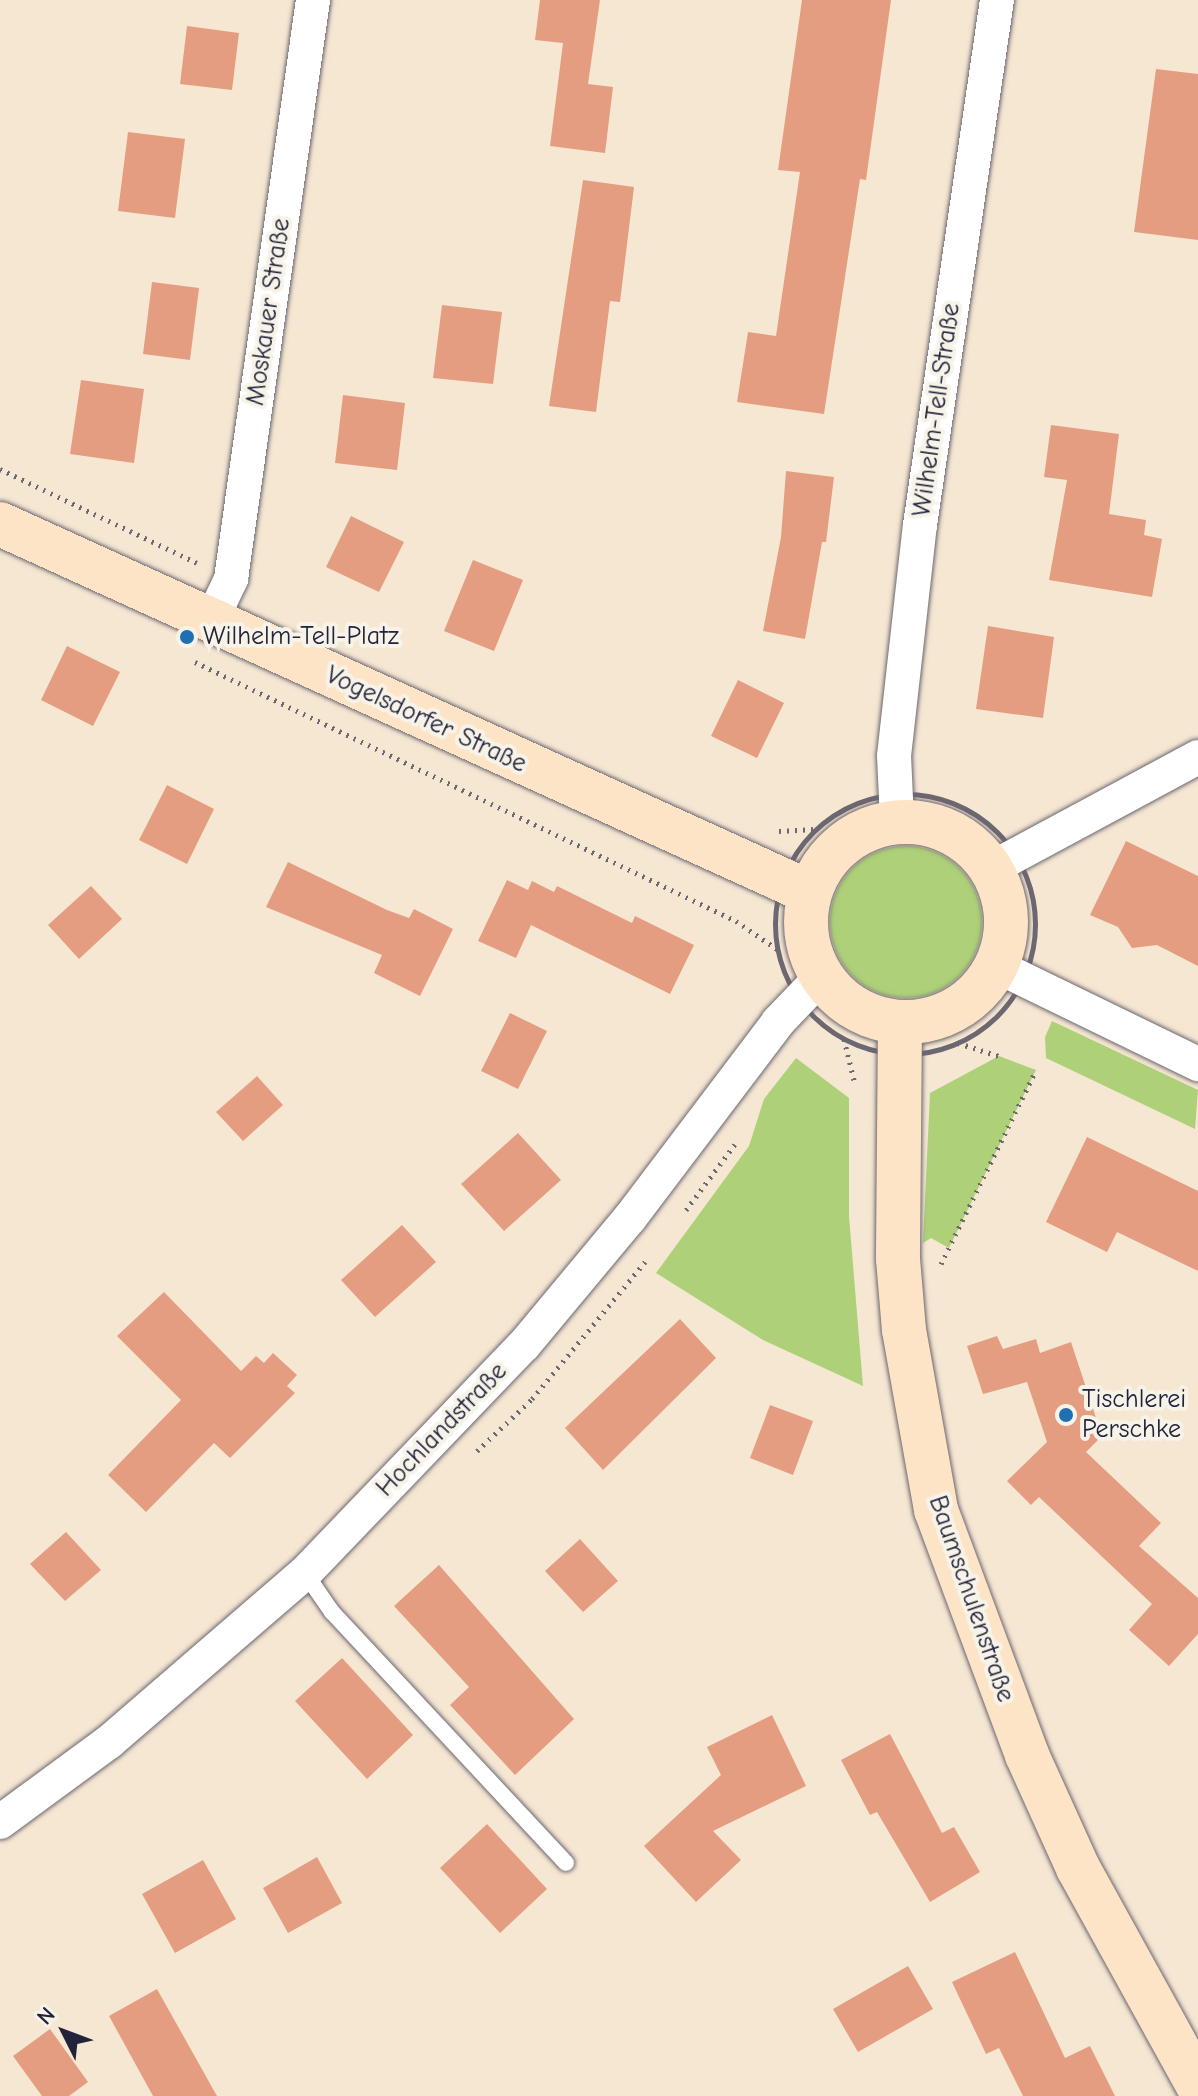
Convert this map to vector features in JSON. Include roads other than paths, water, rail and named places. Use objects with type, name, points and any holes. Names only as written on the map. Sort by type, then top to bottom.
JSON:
[{"type":"street","name":"Moskauer Straße","points":[[211,621],[231,579],[313,0]]},
{"type":"street","name":"Wilhelm-Tell-Straße","points":[[896,807],[920,525],[997,0]]},
{"type":"street","name":"Vogelsdorfer Straße","points":[[0,524],[795,887]]},
{"type":"street","points":[[1003,861],[1198,757]]},
{"type":"street","points":[[1003,861],[951,831],[896,807],[842,843],[823,865],[795,887],[805,921],[810,987],[870,1016],[900,1038],[930,1020],[957,1009],[1009,973]]},
{"type":"street","points":[[1003,861],[1009,973]]},
{"type":"street","points":[[1009,973],[1198,1064]]},
{"type":"street","name":"Hochlandstraße","points":[[0,1822],[109,1742],[305,1573],[524,1345],[810,987]]},
{"type":"street","name":"Baumschulenstraße","points":[[900,1038],[902,1301],[936,1510],[977,1628],[1053,1812],[1122,1953],[1198,2085]]},
{"type":"lane","points":[[305,1573],[332,1612],[566,1863]]},
{"type":"place","name":"Wilhelm-Tell-Platz","points":[[187,637]]},
{"type":"place","name":"Tischlerei Perschke","points":[[1066,1415]]}]
